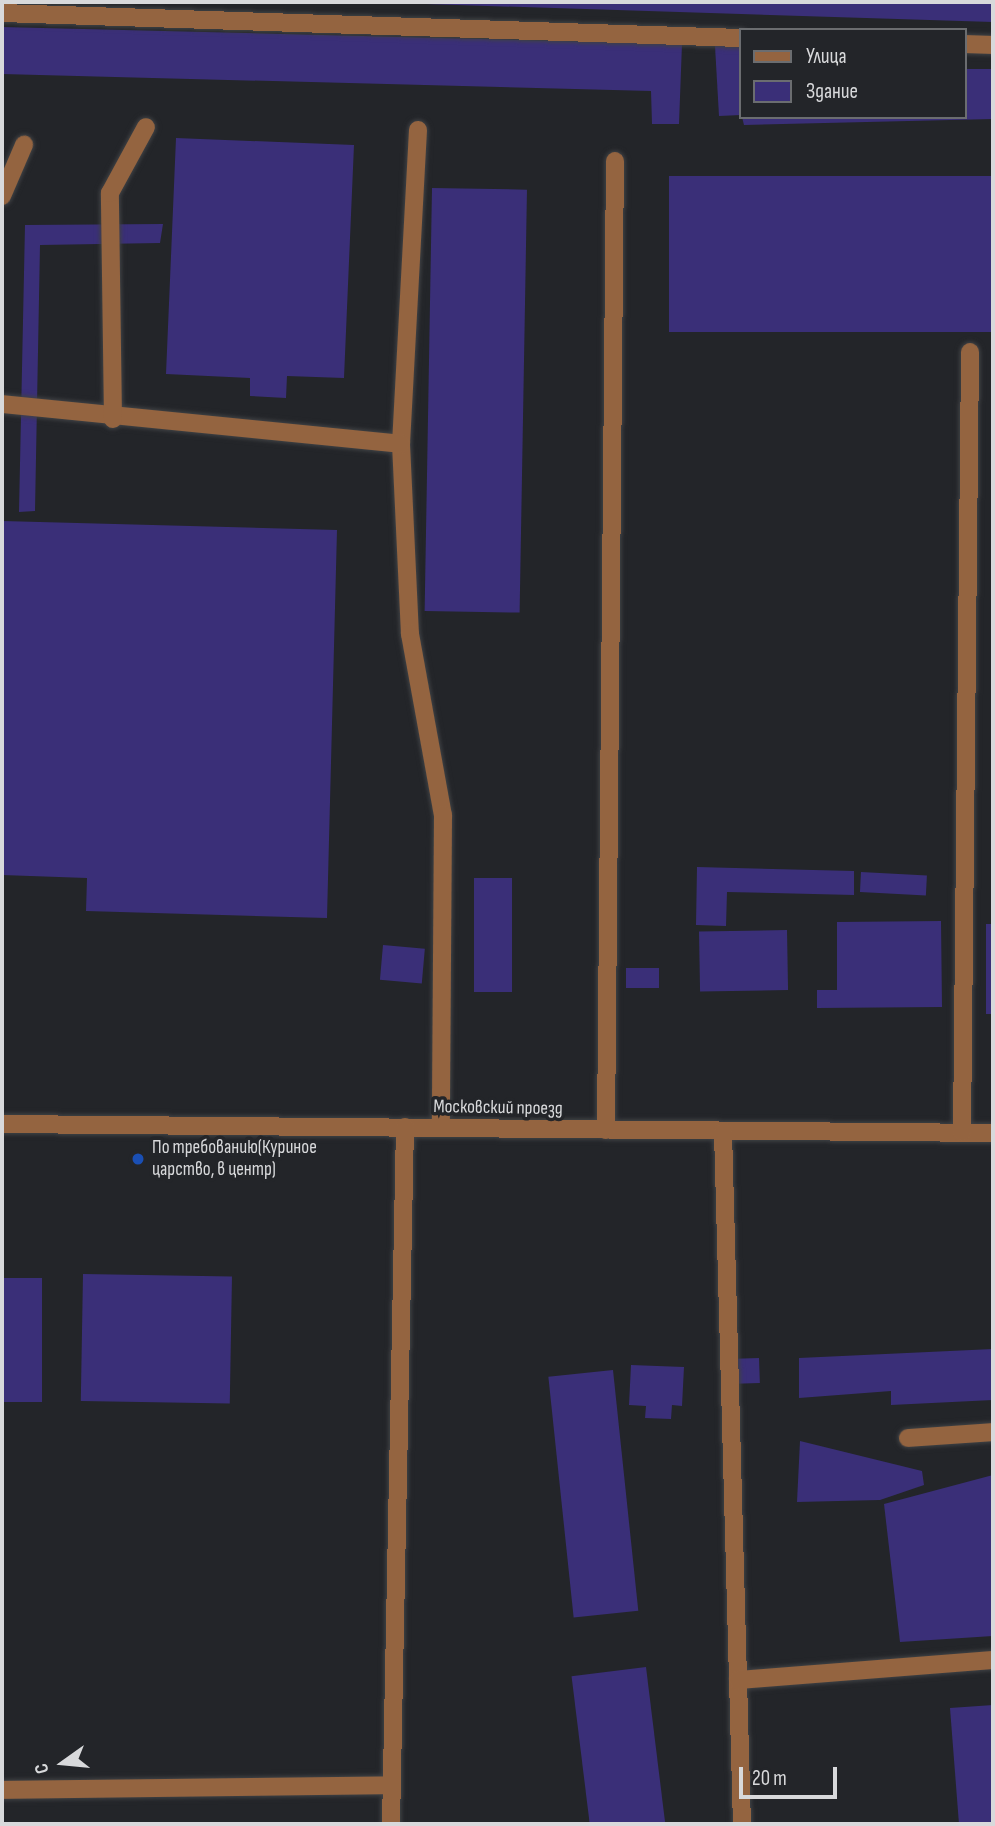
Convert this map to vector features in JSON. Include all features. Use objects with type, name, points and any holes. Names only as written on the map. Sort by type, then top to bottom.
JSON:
[{"type":"street","points":[[2,13],[740,38]]},
{"type":"street","points":[[967,44],[993,45]]},
{"type":"street","points":[[113,419],[110,193],[146,127]]},
{"type":"street","points":[[418,130],[401,444],[410,634],[443,815],[441,1128]]},
{"type":"street","points":[[2,196],[24,145]]},
{"type":"street","points":[[606,1130],[615,161]]},
{"type":"street","points":[[962,1132],[970,352]]},
{"type":"street","points":[[2,404],[113,419],[401,444]]},
{"type":"street","name":"Московский проезд","points":[[2,1124],[993,1133]]},
{"type":"street","points":[[391,1824],[405,1127]]},
{"type":"street","points":[[723,1132],[742,1824]]},
{"type":"street","points":[[908,1438],[993,1432]]},
{"type":"street","points":[[738,1680],[993,1660]]},
{"type":"street","points":[[2,1790],[392,1785]]},
{"type":"building","points":[[426,2],[993,2],[993,22],[426,4]]},
{"type":"building","points":[[2,27],[682,44],[679,124],[652,124],[651,91],[2,74]]},
{"type":"building","points":[[740,45],[740,115],[719,116],[715,46]]},
{"type":"building","points":[[967,69],[993,69],[993,119],[744,125],[742,119],[967,119]]},
{"type":"building","points":[[176,138],[354,145],[344,378],[287,376],[286,398],[250,396],[250,378],[166,374]]},
{"type":"building","points":[[669,176],[993,176],[993,332],[669,332]]},
{"type":"building","points":[[432,188],[527,190],[520,613],[425,611]]},
{"type":"building","points":[[163,224],[160,243],[40,245],[35,511],[19,512],[25,225]]},
{"type":"building","points":[[2,521],[337,530],[327,918],[86,911],[87,878],[2,875]]},
{"type":"building","points":[[697,867],[854,871],[854,895],[727,892],[726,926],[696,925]]},
{"type":"building","points":[[861,872],[927,875],[926,895],[860,892]]},
{"type":"building","points":[[474,878],[512,878],[512,992],[474,992]]},
{"type":"building","points":[[941,921],[942,1007],[817,1008],[817,990],[837,990],[837,922]]},
{"type":"building","points":[[986,924],[993,924],[993,1014],[986,1014]]},
{"type":"building","points":[[787,930],[788,990],[700,992],[699,932]]},
{"type":"building","points":[[383,945],[425,949],[422,984],[380,980]]},
{"type":"building","points":[[626,968],[659,968],[659,988],[626,988]]},
{"type":"building","points":[[83,1274],[232,1277],[230,1404],[81,1401]]},
{"type":"building","points":[[2,1278],[42,1278],[42,1402],[2,1402]]},
{"type":"building","points":[[993,1349],[993,1400],[891,1405],[891,1391],[799,1398],[799,1358]]},
{"type":"building","points":[[759,1358],[760,1383],[736,1384],[735,1359]]},
{"type":"building","points":[[631,1365],[684,1367],[682,1406],[672,1405],[671,1419],[645,1418],[646,1406],[629,1405]]},
{"type":"building","points":[[613,1370],[638,1611],[574,1617],[548,1377]]},
{"type":"building","points":[[800,1441],[922,1471],[924,1485],[880,1500],[797,1502]]},
{"type":"building","points":[[993,1475],[993,1636],[900,1642],[884,1504]]},
{"type":"building","points":[[646,1667],[665,1824],[590,1824],[572,1676]]},
{"type":"building","points":[[993,1705],[993,1824],[959,1824],[950,1708]]},
{"type":"place","name":"По требованию(Куриное царство, в центр)","points":[[138,1159]]}]
